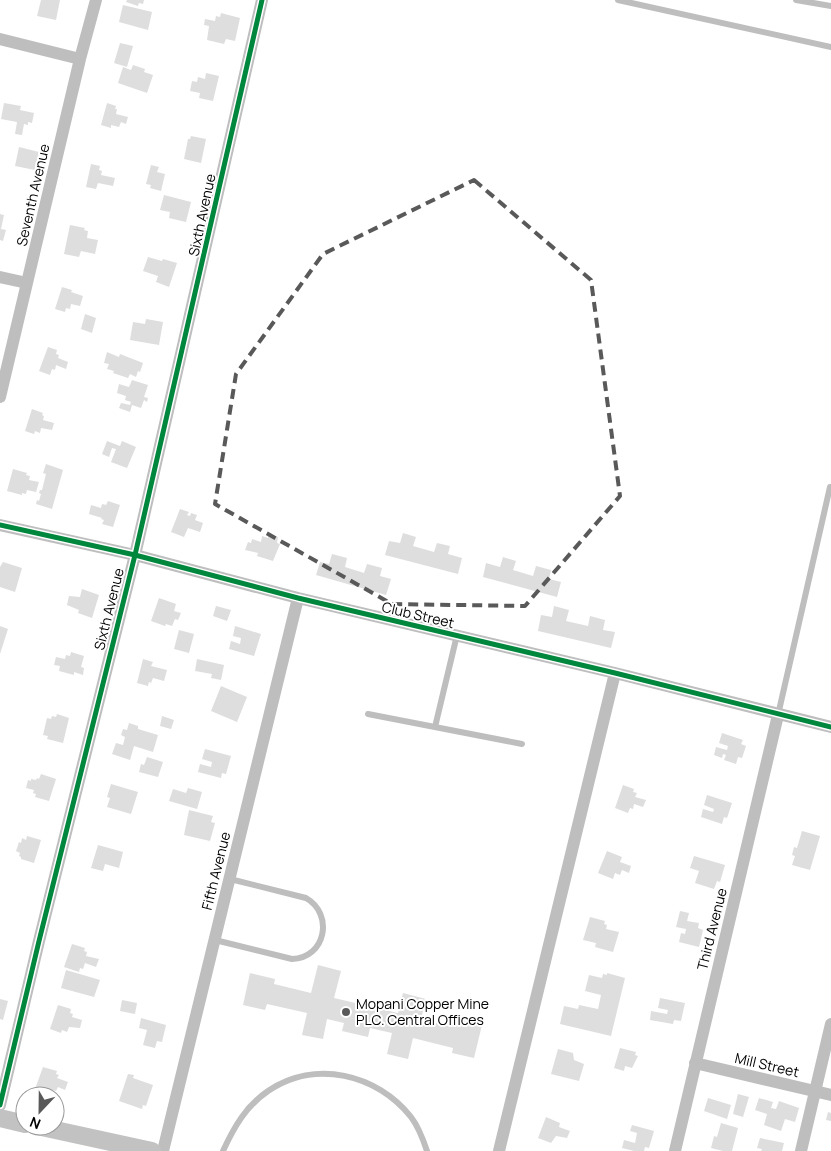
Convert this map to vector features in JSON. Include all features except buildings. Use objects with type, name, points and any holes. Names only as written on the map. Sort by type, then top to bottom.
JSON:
[{"type":"main road","points":[[0,1118],[15,1122]]},
{"type":"main road","points":[[65,1132],[152,1151]]},
{"type":"street","name":"Seventh Avenue","points":[[0,397],[80,59],[96,0]]},
{"type":"street","name":"Sixth Avenue","points":[[0,1105],[41,931],[135,555],[262,0]]},
{"type":"street","points":[[0,40],[80,59]]},
{"type":"street","points":[[0,277],[28,283]]},
{"type":"street","name":"Club Street","points":[[0,525],[135,555],[298,598],[615,673],[831,727]]},
{"type":"street","name":"Fifth Avenue","points":[[163,1151],[298,598]]},
{"type":"street","points":[[498,1151],[615,673]]},
{"type":"street","name":"Third Avenue","points":[[675,1151],[778,715]]},
{"type":"street","points":[[801,1151],[814,1092],[827,1054],[831,1024]]},
{"type":"street","name":"Mill Street","points":[[695,1063],[831,1095]]},
{"type":"lane","points":[[618,0],[831,47]]},
{"type":"lane","points":[[796,0],[831,6]]},
{"type":"lane","points":[[778,715],[830,487]]},
{"type":"lane","points":[[436,727],[457,635]]},
{"type":"lane","points":[[368,714],[522,744]]},
{"type":"lane","points":[[215,940],[292,959],[302,959],[309,956],[315,950],[322,932],[321,912],[316,903],[306,898],[230,879]]},
{"type":"lane","points":[[223,1151],[242,1115],[268,1091],[284,1081],[307,1074],[329,1072],[353,1077],[373,1085],[394,1098],[412,1118],[423,1138],[427,1151]]},
{"type":"highlighted area","points":[[474,180],[591,280],[620,496],[525,606],[392,604],[215,504],[236,374],[323,254]]},
{"type":"cycle path","points":[[0,1105],[135,555],[262,0]]},
{"type":"cycle path","points":[[0,525],[135,555],[298,598],[615,673],[831,727]]},
{"type":"place","name":"Mopani Copper Mine PLC. Central Offices","points":[[346,1012]]}]
